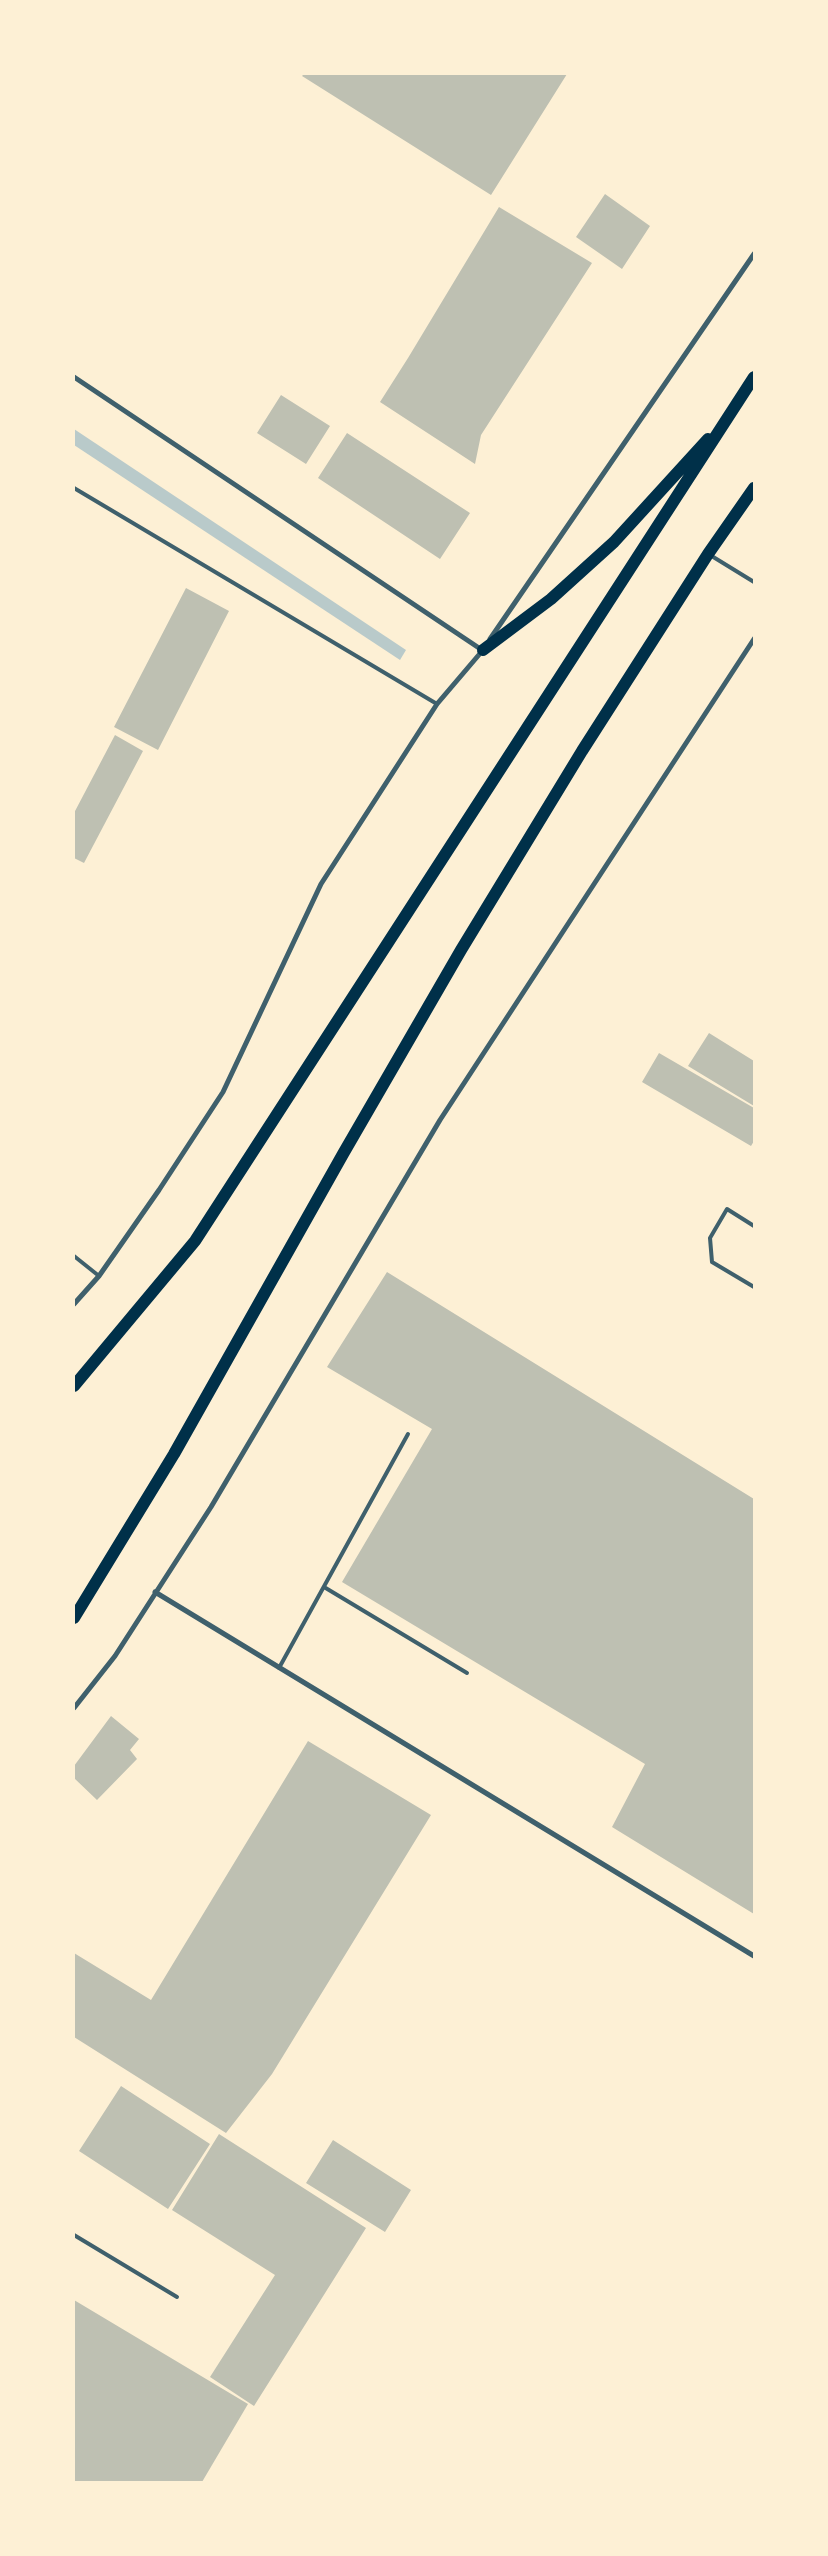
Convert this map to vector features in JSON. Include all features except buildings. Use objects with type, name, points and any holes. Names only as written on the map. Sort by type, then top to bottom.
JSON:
[{"type":"main road","points":[[74,1386],[195,1241],[754,377]]},
{"type":"main road","points":[[482,650],[551,599],[614,542],[733,411]]},
{"type":"main road","points":[[74,1618],[174,1454],[343,1154],[461,950],[582,751],[708,554],[754,488]]},
{"type":"street","points":[[74,1304],[99,1276],[159,1190],[223,1092],[321,884],[437,704],[482,650],[754,254]]},
{"type":"street","points":[[74,378],[482,650]]},
{"type":"street","points":[[74,1708],[115,1656],[211,1507],[440,1120],[754,639]]},
{"type":"street","points":[[156,1592],[754,1956]]},
{"type":"lane","points":[[74,488],[437,704]]},
{"type":"lane","points":[[708,554],[754,582]]},
{"type":"lane","points":[[754,1226],[727,1209],[710,1238],[712,1262],[754,1287]]},
{"type":"lane","points":[[74,1256],[99,1276]]},
{"type":"lane","points":[[280,1668],[408,1434]]},
{"type":"lane","points":[[324,1587],[467,1673]]},
{"type":"lane","points":[[74,2235],[177,2297]]},
{"type":"shaded area","points":[[74,429],[406,650],[400,660],[74,445]]}]
